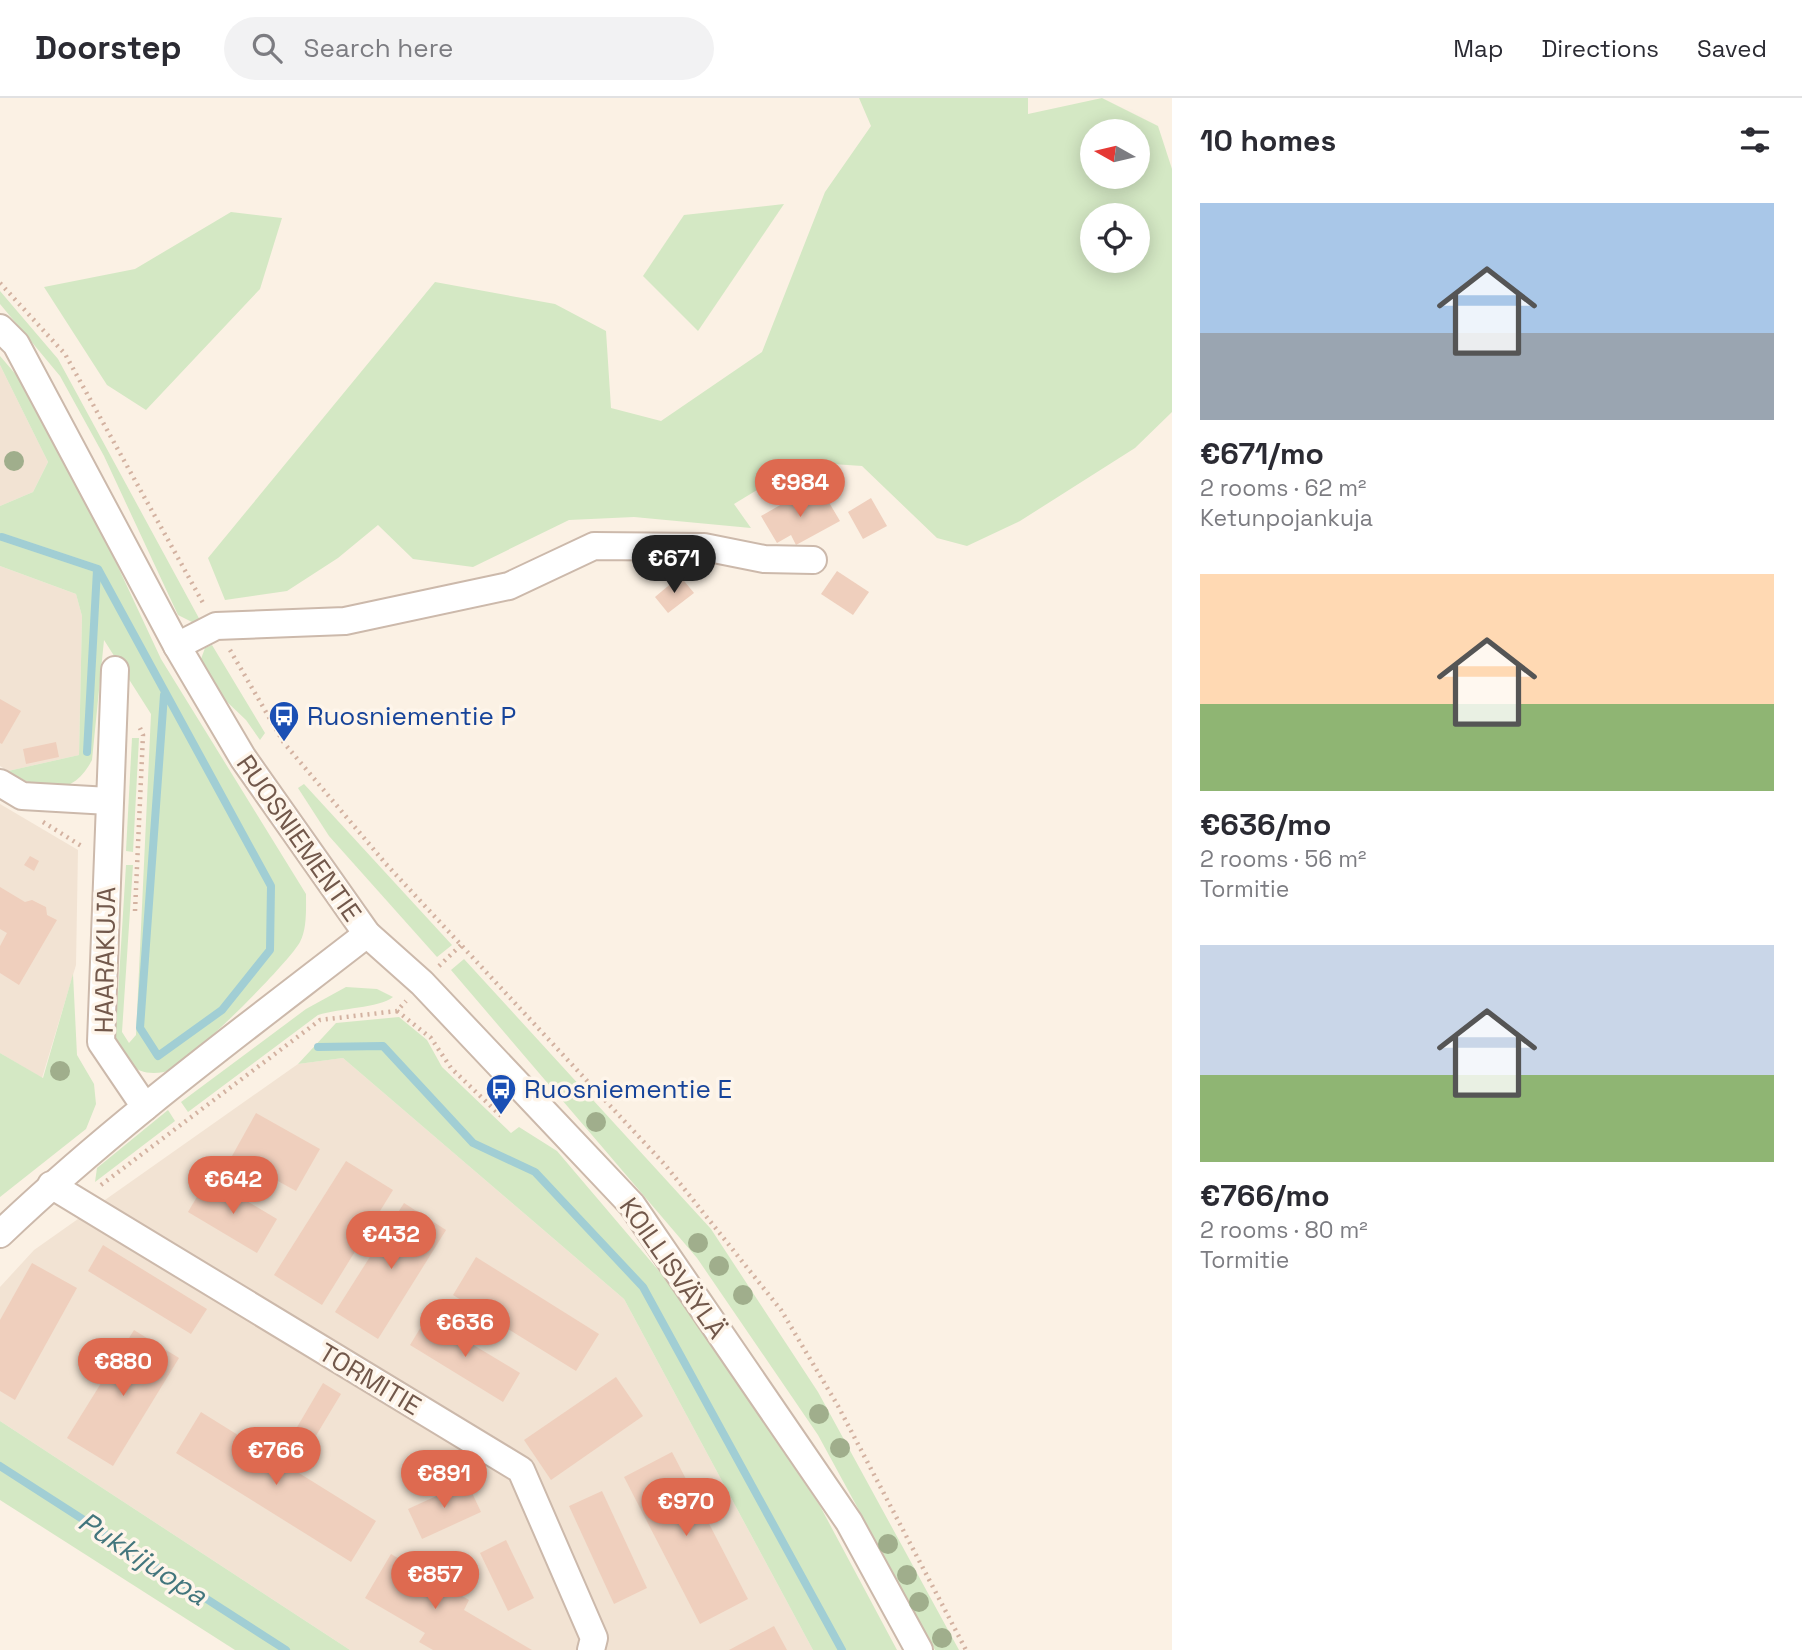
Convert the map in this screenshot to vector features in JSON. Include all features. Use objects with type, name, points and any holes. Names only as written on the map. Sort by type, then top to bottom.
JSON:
[{"type":"street","name":"RUOSNIEMENTIE","points":[[0,328],[22,356],[177,646],[243,758],[367,934],[145,1107],[51,1185],[0,1234]]},
{"type":"street","points":[[177,646],[216,626],[345,621],[509,586],[594,546],[704,547],[764,559],[813,560]]},
{"type":"street","name":"HAARAKUJA","points":[[116,670],[101,1042],[145,1107]]},
{"type":"street","points":[[0,783],[22,796],[109,801]]},
{"type":"street","name":"KOILLISVÄYLÄ","points":[[367,934],[422,983],[632,1205],[849,1522],[919,1650]]},
{"type":"street","name":"TORMITIE","points":[[51,1185],[521,1470],[594,1637],[591,1650]]},
{"type":"path","points":[[135,914],[143,735],[138,724]]},
{"type":"path","points":[[47,826],[81,846]]},
{"type":"path","points":[[78,1203],[320,1020],[397,1011],[461,945],[666,1166],[781,1310],[838,1406],[966,1650]]},
{"type":"path","points":[[397,1011],[431,1038],[451,1068],[501,1116]]},
{"type":"shaded area","points":[[0,365],[48,462],[33,492],[0,506]]},
{"type":"shaded area","points":[[0,566],[76,594],[82,616],[79,755],[8,771],[0,766]]},
{"type":"shaded area","points":[[0,804],[78,850],[76,965],[42,1078],[0,1053]]},
{"type":"shaded area","points":[[343,1058],[624,1299],[813,1650],[350,1650],[0,1421],[0,1287],[34,1250],[298,1064]]},
{"type":"green space","points":[[859,98],[1028,98],[1028,114],[1102,98],[1144,119],[1080,119],[1080,189],[1150,189],[1150,122],[1158,126],[1172,169],[1172,412],[1135,448],[1020,521],[967,546],[937,538],[862,466],[803,462],[734,504],[751,528],[634,517],[569,520],[473,567],[413,559],[378,525],[338,558],[287,591],[225,600],[208,558],[435,282],[555,304],[606,331],[611,408],[661,421],[762,352],[825,192],[871,126]]},
{"type":"green space","points":[[784,204],[698,331],[643,276],[684,215]]},
{"type":"green space","points":[[231,212],[282,218],[260,289],[146,410],[107,385],[44,287],[135,269]]},
{"type":"green space","points":[[0,291],[58,359],[201,622],[194,623],[178,615],[104,456],[60,376],[0,304]]},
{"type":"green space","points":[[0,356],[24,384],[92,511],[161,659],[306,894],[304,931],[292,954],[213,1035],[164,1072],[146,1072],[134,1067],[115,1042],[126,865],[133,865],[122,1032],[129,1043],[136,1035],[151,714],[104,640],[92,760],[84,773],[65,786],[54,788],[32,783],[8,771],[79,755],[82,616],[76,594],[0,566],[0,506],[33,492],[48,462],[0,365]]},
{"type":"green space","points":[[212,645],[265,733],[260,740],[246,720],[225,700],[201,659],[205,648]]},
{"type":"green space","points":[[132,738],[139,738],[133,852],[126,851]]},
{"type":"green space","points":[[304,784],[452,945],[437,957],[329,836],[298,788]]},
{"type":"green space","points":[[464,959],[711,1229],[818,1392],[959,1650],[935,1650],[818,1435],[697,1258],[451,970]]},
{"type":"green space","points":[[73,974],[77,1055],[94,1084],[96,1104],[86,1129],[0,1197],[0,1053],[43,1078]]},
{"type":"green space","points":[[346,987],[377,989],[393,997],[387,1001],[318,1015],[188,1112],[181,1102],[306,1009]]},
{"type":"green space","points":[[399,1017],[427,1040],[442,1067],[511,1133],[519,1127],[557,1151],[676,1291],[820,1506],[897,1650],[813,1650],[624,1299],[343,1058],[298,1064],[336,1023]]},
{"type":"green space","points":[[168,1110],[175,1121],[95,1182],[97,1168]]},
{"type":"green space","points":[[0,1421],[350,1650],[235,1650],[0,1500]]},
{"type":"building","points":[[803,492],[809,503],[824,494],[840,521],[796,545],[791,535],[777,543],[761,516]]},
{"type":"building","points":[[871,498],[887,526],[863,539],[848,512]]},
{"type":"building","points":[[837,571],[869,592],[853,615],[821,594]]},
{"type":"building","points":[[680,576],[694,593],[668,613],[655,597]]},
{"type":"building","points":[[0,699],[21,711],[2,744],[0,743]]},
{"type":"building","points":[[56,742],[59,757],[26,764],[23,749]]},
{"type":"building","points":[[30,856],[39,861],[34,871],[24,865]]},
{"type":"building","points":[[0,887],[25,902],[32,900],[46,907],[47,915],[57,920],[19,985],[0,973],[0,946],[7,933],[0,929]]},
{"type":"building","points":[[256,1113],[320,1149],[296,1191],[232,1156]]},
{"type":"building","points":[[346,1161],[393,1190],[322,1305],[274,1275]]},
{"type":"building","points":[[208,1178],[277,1219],[257,1253],[188,1212]]},
{"type":"building","points":[[404,1203],[446,1230],[378,1339],[335,1312]]},
{"type":"building","points":[[103,1245],[207,1309],[191,1334],[88,1271]]},
{"type":"building","points":[[476,1257],[599,1334],[576,1371],[453,1295]]},
{"type":"building","points":[[32,1263],[77,1288],[15,1400],[0,1391],[0,1320]]},
{"type":"building","points":[[427,1317],[520,1373],[503,1402],[410,1345]]},
{"type":"building","points":[[134,1330],[179,1358],[113,1466],[67,1438]]},
{"type":"building","points":[[616,1377],[643,1416],[551,1480],[524,1440]]},
{"type":"building","points":[[323,1383],[341,1394],[314,1439],[296,1429]]},
{"type":"building","points":[[201,1412],[376,1521],[351,1562],[176,1453]]},
{"type":"building","points":[[672,1452],[748,1599],[700,1624],[624,1477]]},
{"type":"building","points":[[467,1482],[481,1512],[422,1539],[408,1509]]},
{"type":"building","points":[[602,1491],[647,1588],[614,1604],[569,1506]]},
{"type":"building","points":[[506,1540],[534,1598],[508,1611],[480,1553]]},
{"type":"building","points":[[391,1554],[469,1600],[464,1610],[532,1650],[433,1650],[419,1642],[425,1633],[365,1598]]},
{"type":"building","points":[[774,1626],[787,1650],[729,1650]]},
{"type":"waterway","points":[[2,537],[98,569],[271,886],[270,950],[222,1010],[158,1056],[140,1028],[164,695]]},
{"type":"waterway","points":[[87,752],[97,570]]},
{"type":"waterway","points":[[318,1047],[383,1046],[473,1143],[535,1172],[643,1287],[842,1650]]},
{"type":"waterway","name":"Pukkijuopa","points":[[0,1466],[286,1650]]},
{"type":"place","name":"Ruosniementie P","points":[[284,743]]},
{"type":"place","name":"Ruosniementie E","points":[[501,1116]]}]
